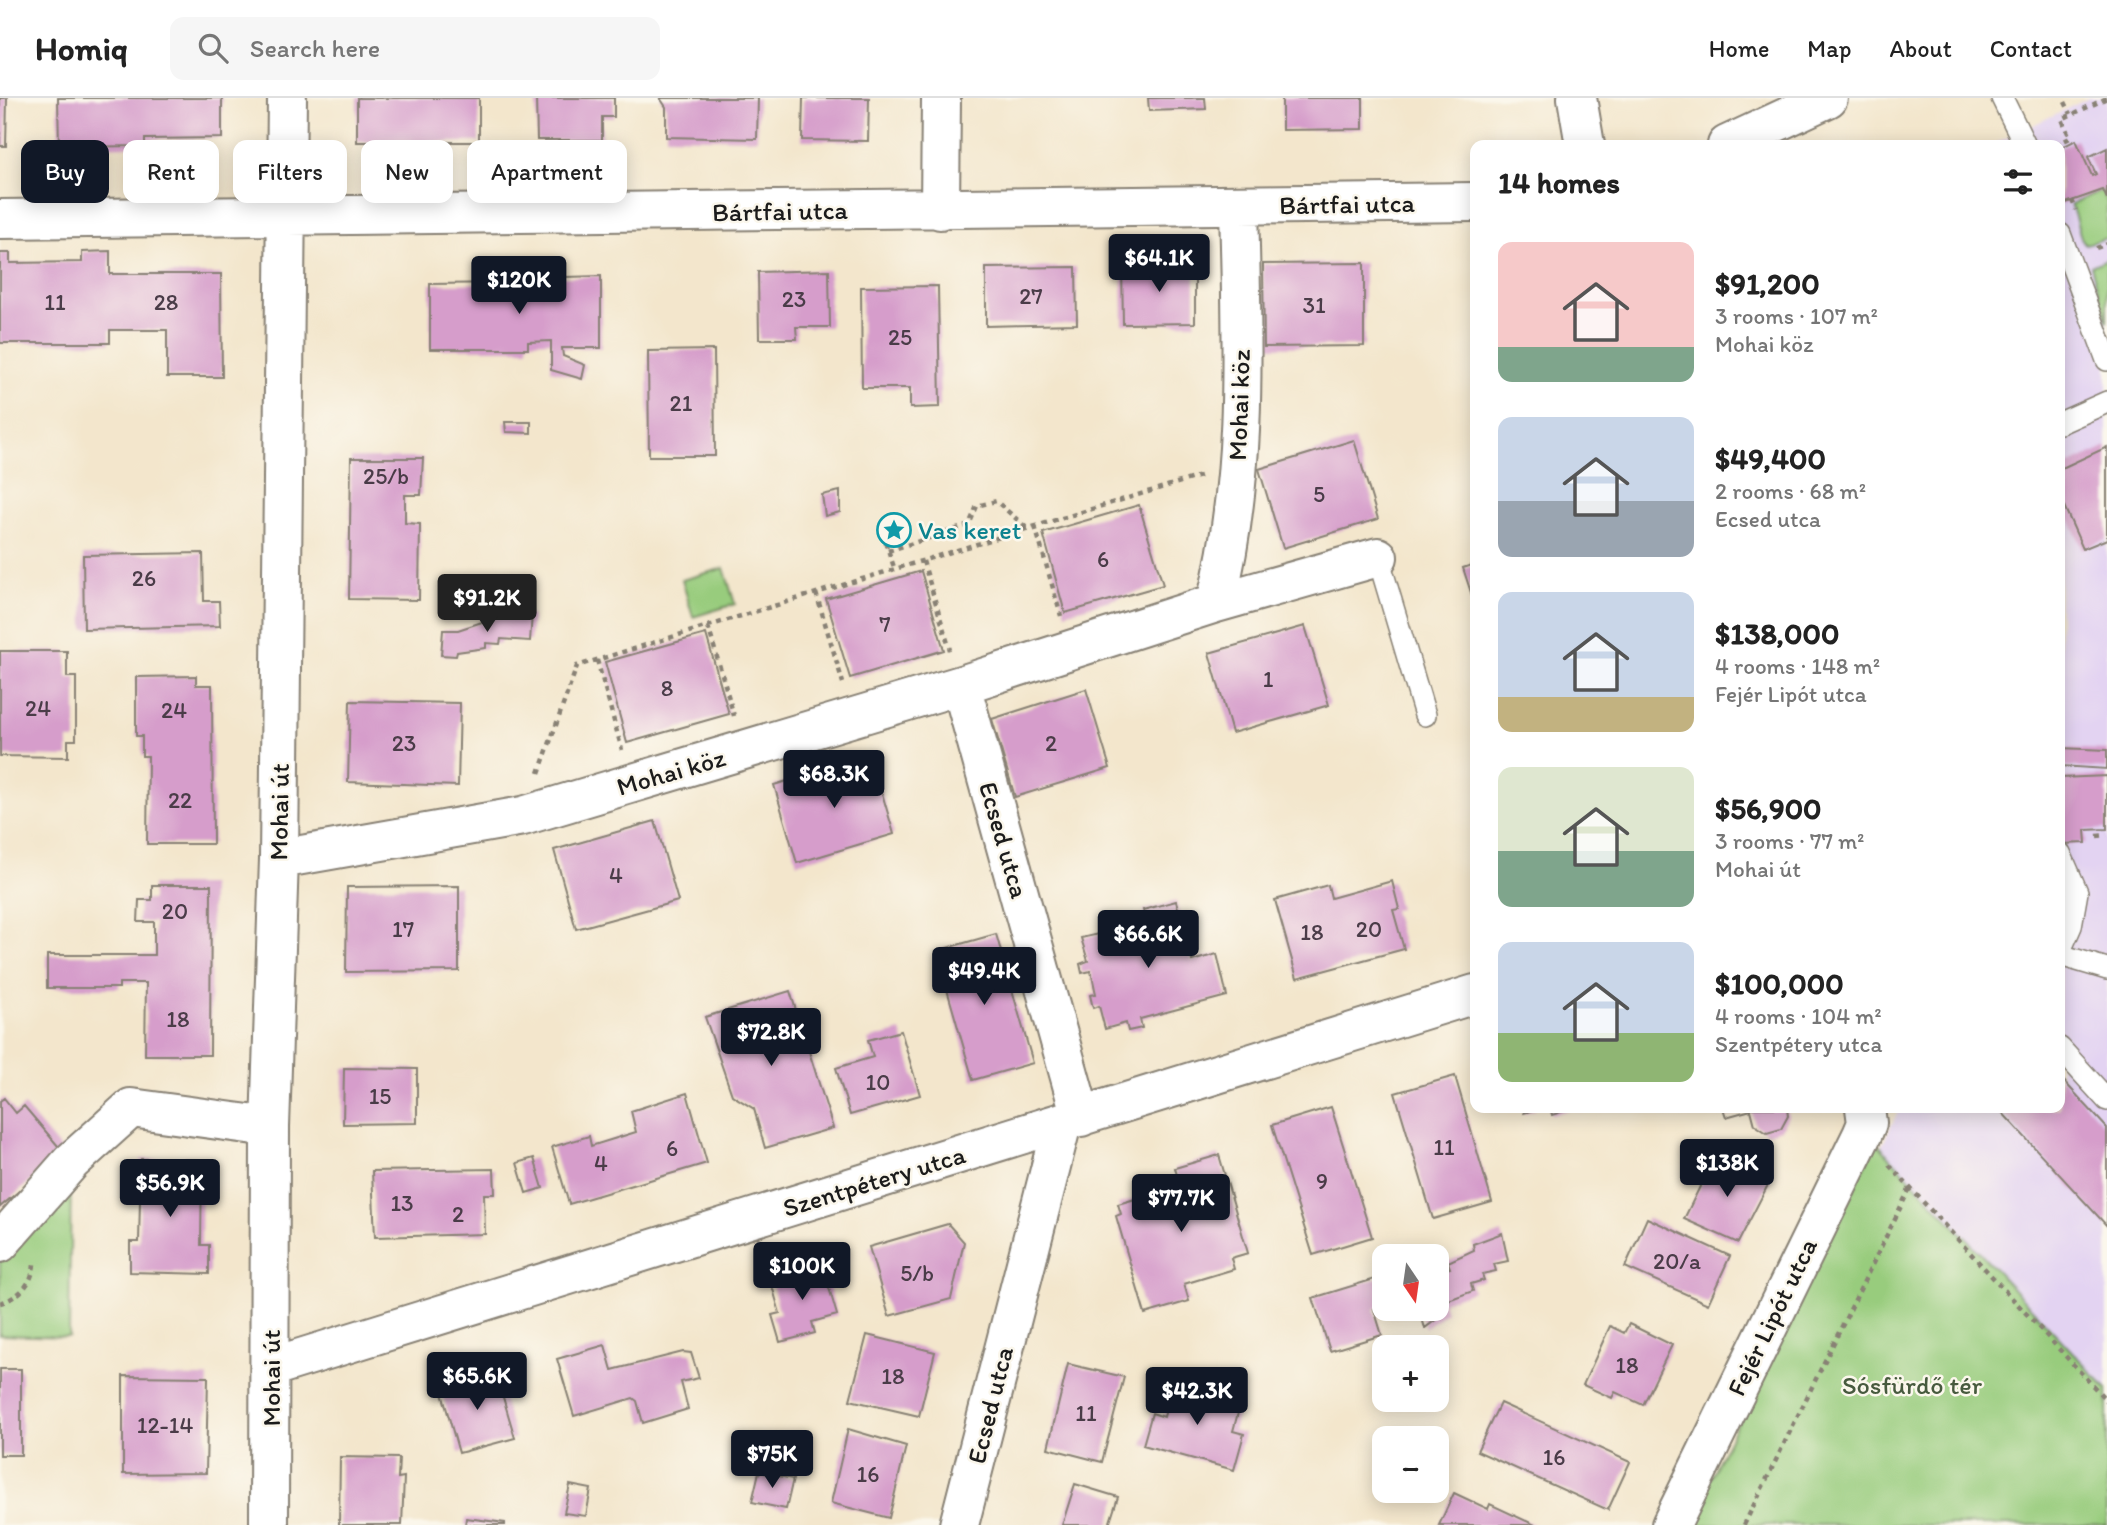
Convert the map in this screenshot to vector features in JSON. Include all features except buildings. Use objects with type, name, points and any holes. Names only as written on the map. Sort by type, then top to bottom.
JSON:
[{"type":"street","name":"Mohai út","points":[[269,1525],[272,1367],[270,1127],[279,859],[286,98]]},
{"type":"street","points":[[940,209],[941,98]]},
{"type":"street","points":[[1577,98],[1584,140]]},
{"type":"street","points":[[1738,140],[1828,98]]},
{"type":"street","name":"Bártfai utca","points":[[0,219],[1470,202]]},
{"type":"street","name":"Mohai köz","points":[[1216,603],[1225,567],[1238,465],[1242,402],[1240,206]]},
{"type":"street","name":"Mohai köz","points":[[279,859],[523,816],[961,685],[1216,603],[1378,557]]},
{"type":"street","name":"Ecsed utca","points":[[959,1525],[1072,1120],[961,685]]},
{"type":"street","name":"Szentpétery utca","points":[[272,1367],[1470,996]]},
{"type":"street","points":[[0,1243],[71,1162],[131,1108],[270,1127]]},
{"type":"street","name":"Fejér Lipót utca","points":[[1671,1525],[1863,1122]]},
{"type":"lane","points":[[2002,98],[2023,140]]},
{"type":"lane","points":[[2065,247],[2107,360]]},
{"type":"lane","points":[[2065,421],[2107,402]]},
{"type":"lane","points":[[1378,557],[1425,715]]},
{"type":"lane","points":[[2065,864],[2077,891],[2071,926],[2065,941]]},
{"type":"lane","points":[[2065,955],[2107,969]]},
{"type":"lane","points":[[2065,1054],[2107,1100]]},
{"type":"path","points":[[2065,140],[2070,138],[2062,119],[2107,98]]},
{"type":"path","points":[[2065,102],[2071,114]]},
{"type":"path","points":[[536,783],[577,666],[1238,465]]},
{"type":"path","points":[[888,551],[969,525],[977,506],[996,501],[1028,529]]},
{"type":"path","points":[[1035,526],[1071,651]]},
{"type":"path","points":[[882,533],[895,569]]},
{"type":"path","points":[[922,561],[961,685]]},
{"type":"path","points":[[816,593],[844,688]]},
{"type":"path","points":[[708,626],[747,750]]},
{"type":"path","points":[[597,660],[631,784]]},
{"type":"path","points":[[2097,836],[2107,835]]},
{"type":"path","points":[[1863,1122],[1910,1188],[2107,1401]]},
{"type":"path","points":[[1744,1525],[1910,1188]]},
{"type":"shaded area","points":[[2089,98],[2107,98],[2107,1389],[1881,1147],[1898,1113],[2065,1113],[2065,140],[2002,140]]},
{"type":"green space","points":[[2102,190],[2107,202],[2107,238],[2086,244],[2082,241],[2071,204]]},
{"type":"green space","points":[[2107,259],[2107,322],[2091,266]]},
{"type":"green space","points":[[724,568],[735,604],[693,617],[682,580]]},
{"type":"green space","name":"Sósfürdő tér","points":[[1876,1142],[2107,1389],[2107,1525],[1687,1525]]},
{"type":"green space","points":[[71,1179],[69,1337],[0,1335],[0,1261]]},
{"type":"place","name":"Vas keret","points":[[894,530]]}]
